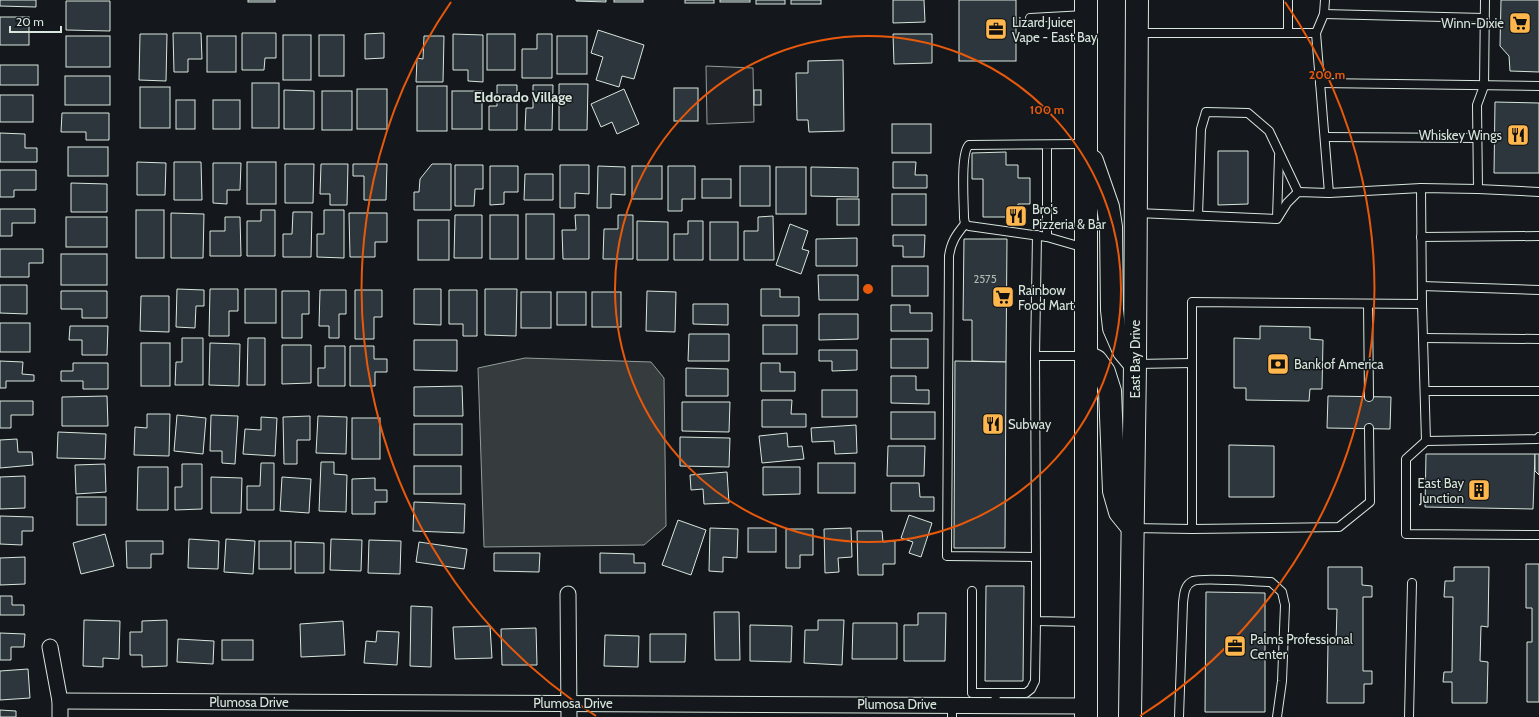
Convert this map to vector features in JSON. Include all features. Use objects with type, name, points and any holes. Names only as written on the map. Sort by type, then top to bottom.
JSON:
[{"type":"main road","name":"East Bay Drive","points":[[1130,717],[1135,364],[1137,0]]},
{"type":"main road","points":[[1086,8],[1086,711]]},
{"type":"main road","points":[[1087,144],[1108,208],[1112,227],[1112,310],[1114,328],[1124,351],[1135,364]]},
{"type":"main road","points":[[1086,356],[1096,361],[1104,372],[1110,391],[1114,491],[1120,512],[1132,528]]},
{"type":"street","points":[[568,594],[569,710]]},
{"type":"street","points":[[50,647],[60,701],[60,717]]},
{"type":"street","name":"Plumosa Drive","points":[[60,701],[569,710],[952,711],[996,699],[1086,711]]},
{"type":"lane","points":[[1288,0],[1288,33]]},
{"type":"lane","points":[[1325,0],[1324,14],[1316,33],[1329,193]]},
{"type":"lane","points":[[1478,189],[1477,105],[1484,86],[1485,0]]},
{"type":"lane","points":[[1030,18],[1086,8]]},
{"type":"lane","points":[[1324,14],[1484,18]]},
{"type":"lane","points":[[1136,34],[1316,33]]},
{"type":"lane","points":[[1320,83],[1539,86]]},
{"type":"lane","points":[[1198,215],[1201,129],[1206,112],[1248,113],[1269,131],[1298,192]]},
{"type":"lane","points":[[1325,137],[1477,138]]},
{"type":"lane","points":[[1036,557],[947,556],[949,256],[951,245],[955,236],[965,224],[963,157],[969,145],[1087,144]]},
{"type":"lane","points":[[1047,145],[1047,237]]},
{"type":"lane","points":[[1277,219],[1279,152]]},
{"type":"lane","points":[[1421,188],[1422,304],[1426,440]]},
{"type":"lane","points":[[1277,219],[1287,203],[1298,192],[1329,193],[1421,188],[1539,192]]},
{"type":"lane","points":[[1136,213],[1277,219]]},
{"type":"lane","points":[[965,224],[1047,237],[1086,248]]},
{"type":"lane","points":[[972,591],[972,693],[996,699],[1026,693],[1031,689],[1035,681],[1036,235]]},
{"type":"lane","points":[[1421,237],[1539,236]]},
{"type":"lane","points":[[1422,286],[1539,290]]},
{"type":"lane","points":[[1192,529],[1192,302],[1422,304]]},
{"type":"lane","points":[[1368,304],[1369,397]]},
{"type":"lane","points":[[1423,338],[1539,339]]},
{"type":"lane","points":[[1035,356],[1086,356]]},
{"type":"lane","points":[[1135,364],[1192,363]]},
{"type":"lane","points":[[1425,391],[1539,391]]},
{"type":"lane","points":[[1132,528],[1192,529],[1339,526],[1370,502],[1368,428]]},
{"type":"lane","points":[[1539,436],[1537,438],[1426,440],[1406,459],[1406,534],[1539,535]]},
{"type":"lane","points":[[1179,717],[1183,603],[1185,589],[1192,581],[1204,580],[1271,582],[1282,592],[1286,605],[1285,644],[1277,717]]},
{"type":"lane","points":[[1409,717],[1412,583]]},
{"type":"lane","points":[[1036,621],[1086,622]]},
{"type":"shaded area","points":[[706,66],[753,68],[754,122],[707,124]]},
{"type":"shaded area","points":[[525,358],[651,362],[664,378],[666,526],[644,545],[484,547],[478,368]]},
{"type":"building","points":[[0,0],[36,0],[36,7],[0,6]]},
{"type":"building","points":[[248,0],[275,0],[275,2],[248,2]]},
{"type":"building","points":[[606,0],[606,2],[576,1]]},
{"type":"building","points":[[614,0],[643,0],[643,2],[614,2]]},
{"type":"building","points":[[685,0],[714,0],[714,3],[685,3]]},
{"type":"building","points":[[720,0],[750,0],[750,2],[720,2]]},
{"type":"building","points":[[756,0],[785,0],[785,4],[756,4]]},
{"type":"building","points":[[791,0],[821,0],[821,4],[791,4]]},
{"type":"building","points":[[893,0],[924,0],[925,22],[893,23]]},
{"type":"building","points":[[959,0],[1016,0],[1016,61],[959,61]]},
{"type":"building","name":"Winn-Dixie","points":[[1501,0],[1539,0],[1539,72],[1510,71],[1509,56],[1500,46]]},
{"type":"building","points":[[66,1],[110,1],[110,31],[66,30]]},
{"type":"building","points":[[0,17],[29,17],[29,45],[0,45]]},
{"type":"building","points":[[598,30],[644,45],[634,79],[622,76],[619,87],[596,80],[603,57],[591,53]]},
{"type":"building","points":[[173,33],[201,33],[202,59],[188,59],[188,72],[174,72]]},
{"type":"building","points":[[242,33],[276,33],[276,58],[265,58],[264,70],[242,70]]},
{"type":"building","points":[[384,33],[384,58],[365,59],[365,34]]},
{"type":"building","points":[[140,34],[167,34],[166,81],[139,80]]},
{"type":"building","points":[[453,34],[483,35],[483,82],[468,81],[468,70],[453,70]]},
{"type":"building","points":[[487,34],[515,34],[515,70],[487,70]]},
{"type":"building","points":[[537,34],[552,34],[552,78],[522,78],[522,49],[537,49]]},
{"type":"building","points":[[893,34],[932,34],[932,63],[894,64]]},
{"type":"building","points":[[283,35],[311,35],[311,80],[283,80]]},
{"type":"building","points":[[319,35],[344,35],[344,76],[319,76]]},
{"type":"building","points":[[66,36],[110,36],[110,67],[66,67]]},
{"type":"building","points":[[207,36],[236,36],[236,72],[207,72]]},
{"type":"building","points":[[424,36],[444,36],[443,82],[416,82],[417,58],[423,59]]},
{"type":"building","points":[[557,36],[587,36],[587,74],[557,74]]},
{"type":"building","points":[[843,60],[844,131],[809,132],[808,120],[797,120],[796,73],[808,73],[808,61]]},
{"type":"building","points":[[0,65],[38,65],[38,85],[0,85]]},
{"type":"building","points":[[65,76],[110,76],[110,105],[65,105]]},
{"type":"building","points":[[252,83],[279,83],[279,128],[252,128]]},
{"type":"building","points":[[559,84],[588,84],[587,130],[559,130]]},
{"type":"building","points":[[497,85],[517,85],[517,130],[489,130],[489,106],[497,106]]},
{"type":"building","points":[[533,85],[553,85],[552,130],[525,130],[526,108],[533,108]]},
{"type":"building","points":[[417,86],[447,86],[447,131],[417,131]]},
{"type":"building","points":[[140,87],[170,87],[170,128],[140,128]]},
{"type":"building","points":[[674,88],[698,88],[698,121],[674,121]]},
{"type":"building","points":[[357,89],[387,89],[387,129],[357,129]]},
{"type":"building","points":[[624,89],[639,124],[617,134],[612,122],[601,127],[591,104]]},
{"type":"building","points":[[284,90],[314,91],[314,129],[284,129]]},
{"type":"building","points":[[754,90],[761,90],[761,105],[754,105]]},
{"type":"building","points":[[322,91],[352,91],[352,130],[322,130]]},
{"type":"building","points":[[452,91],[482,91],[482,129],[452,129]]},
{"type":"building","points":[[0,95],[33,95],[33,122],[0,122]]},
{"type":"building","points":[[176,100],[195,100],[195,129],[176,129]]},
{"type":"building","points":[[213,100],[240,100],[240,129],[213,129]]},
{"type":"building","points":[[1495,102],[1539,103],[1539,173],[1494,173]]},
{"type":"building","points":[[62,113],[109,113],[109,140],[86,140],[86,132],[61,132]]},
{"type":"building","points":[[892,124],[931,124],[931,153],[892,153]]},
{"type":"building","points":[[0,133],[25,134],[25,148],[37,148],[37,162],[0,162]]},
{"type":"building","points":[[68,147],[108,147],[108,176],[68,176]]},
{"type":"building","points":[[1218,151],[1248,151],[1248,204],[1218,205]]},
{"type":"building","points":[[1006,152],[1006,165],[1018,165],[1018,178],[1030,178],[1030,204],[1018,204],[1018,217],[983,217],[983,179],[972,179],[972,153]]},
{"type":"building","points":[[137,162],[166,163],[165,195],[137,195]]},
{"type":"building","points":[[174,162],[201,162],[202,200],[174,200]]},
{"type":"building","points":[[247,162],[276,162],[276,204],[247,204]]},
{"type":"building","points":[[893,162],[916,162],[915,175],[927,175],[927,188],[893,188]]},
{"type":"building","points":[[213,163],[241,163],[240,190],[227,190],[227,204],[213,203]]},
{"type":"building","points":[[285,164],[314,164],[313,203],[285,203]]},
{"type":"building","points":[[321,164],[348,164],[347,205],[330,205],[330,194],[320,194]]},
{"type":"building","points":[[353,164],[387,164],[386,200],[364,200],[364,176],[353,176]]},
{"type":"building","points":[[432,164],[451,164],[451,210],[414,210],[414,192],[419,192],[420,179]]},
{"type":"building","points":[[455,165],[483,165],[483,189],[475,189],[474,206],[455,206]]},
{"type":"building","points":[[560,165],[589,165],[589,194],[575,193],[575,208],[560,208]]},
{"type":"building","points":[[490,166],[518,166],[518,192],[504,192],[504,204],[490,205]]},
{"type":"building","points":[[598,166],[625,167],[625,195],[611,194],[611,208],[597,208]]},
{"type":"building","points":[[632,166],[662,166],[662,199],[632,199]]},
{"type":"building","points":[[668,166],[695,166],[695,199],[682,199],[682,211],[668,211]]},
{"type":"building","points":[[740,166],[770,166],[770,206],[740,206]]},
{"type":"building","points":[[776,167],[806,167],[806,214],[776,214]]},
{"type":"building","points":[[811,167],[858,168],[858,197],[811,196]]},
{"type":"building","points":[[0,170],[36,170],[36,190],[14,190],[14,197],[0,197]]},
{"type":"building","points":[[525,174],[553,174],[553,200],[524,200]]},
{"type":"building","points":[[702,179],[731,179],[731,198],[702,198]]},
{"type":"building","points":[[71,183],[107,184],[107,212],[71,212]]},
{"type":"building","points":[[892,194],[926,194],[926,225],[892,225]]},
{"type":"building","points":[[837,199],[859,199],[859,225],[837,225]]},
{"type":"building","points":[[0,209],[35,209],[35,223],[12,223],[12,236],[0,236]]},
{"type":"building","points":[[136,210],[164,210],[164,258],[136,258]]},
{"type":"building","points":[[261,210],[275,210],[275,256],[247,256],[247,221],[261,221]]},
{"type":"building","points":[[324,210],[344,210],[344,258],[317,257],[317,234],[324,234]]},
{"type":"building","points":[[293,212],[312,212],[311,257],[283,257],[283,234],[292,234]]},
{"type":"building","points":[[171,213],[204,214],[203,258],[171,258]]},
{"type":"building","points":[[349,213],[387,213],[387,242],[375,242],[375,257],[350,257]]},
{"type":"building","points":[[526,214],[554,214],[554,259],[526,259]]},
{"type":"building","points":[[455,215],[482,215],[482,258],[454,258]]},
{"type":"building","points":[[490,215],[518,215],[518,259],[490,259]]},
{"type":"building","points":[[575,215],[589,215],[589,259],[563,259],[562,230],[576,230]]},
{"type":"building","points":[[618,215],[633,215],[633,259],[603,259],[604,229],[618,229]]},
{"type":"building","points":[[773,216],[774,260],[744,260],[744,231],[758,231],[758,217]]},
{"type":"building","points":[[66,217],[107,217],[107,247],[66,247]]},
{"type":"building","points":[[225,217],[240,217],[241,256],[210,256],[210,231],[225,231]]},
{"type":"building","points":[[418,220],[449,220],[449,260],[418,260]]},
{"type":"building","points":[[637,221],[668,222],[668,260],[637,260]]},
{"type":"building","points":[[688,221],[703,221],[703,260],[674,260],[674,234],[688,234]]},
{"type":"building","points":[[710,222],[738,222],[738,260],[710,260]]},
{"type":"building","points":[[790,224],[808,231],[802,249],[809,251],[801,274],[776,265]]},
{"type":"building","points":[[893,235],[925,235],[924,257],[903,257],[903,246],[893,246]]},
{"type":"building","points":[[857,238],[857,266],[816,266],[816,239]]},
{"type":"building","points":[[964,239],[1007,239],[1006,362],[972,361],[972,320],[963,320]]},
{"type":"building","points":[[0,249],[43,249],[43,263],[29,263],[29,277],[0,277]]},
{"type":"building","points":[[61,254],[107,254],[107,285],[61,285]]},
{"type":"building","points":[[892,266],[928,266],[928,296],[892,296]]},
{"type":"building","points":[[818,275],[858,275],[858,300],[819,300]]},
{"type":"building","points":[[0,285],[27,285],[27,314],[0,313]]},
{"type":"building","points":[[177,289],[204,290],[204,306],[196,306],[195,328],[176,327]]},
{"type":"building","points":[[210,289],[238,289],[238,311],[229,311],[229,336],[209,336]]},
{"type":"building","points":[[245,289],[276,289],[276,323],[245,323]]},
{"type":"building","points":[[414,289],[441,289],[441,325],[414,324]]},
{"type":"building","points":[[485,289],[517,289],[516,336],[485,335]]},
{"type":"building","points":[[761,289],[780,289],[780,297],[799,297],[799,316],[761,316]]},
{"type":"building","points":[[320,290],[346,290],[346,314],[339,314],[339,338],[329,338],[329,326],[319,326]]},
{"type":"building","points":[[355,290],[382,290],[382,317],[374,317],[374,339],[355,339]]},
{"type":"building","points":[[449,290],[477,290],[477,336],[463,336],[463,324],[449,324]]},
{"type":"building","points":[[61,291],[107,291],[107,318],[82,318],[82,309],[61,309]]},
{"type":"building","points":[[282,291],[309,291],[309,314],[302,314],[302,338],[282,338]]},
{"type":"building","points":[[647,291],[676,292],[675,332],[646,331]]},
{"type":"building","points":[[521,292],[551,292],[551,328],[521,328]]},
{"type":"building","points":[[557,292],[586,292],[586,325],[557,325]]},
{"type":"building","points":[[592,292],[621,292],[621,327],[592,327]]},
{"type":"building","points":[[141,296],[169,296],[169,332],[140,331]]},
{"type":"building","points":[[693,304],[728,304],[728,325],[693,324]]},
{"type":"building","points":[[891,305],[910,305],[910,313],[932,313],[932,331],[891,331]]},
{"type":"building","points":[[819,314],[858,314],[858,339],[819,340]]},
{"type":"building","points":[[0,323],[30,323],[30,352],[0,352]]},
{"type":"building","points":[[763,325],[797,325],[797,354],[763,354]]},
{"type":"building","points":[[70,326],[108,326],[107,355],[82,355],[82,340],[69,340]]},
{"type":"building","name":"Bank of America","points":[[1260,326],[1310,327],[1310,339],[1323,340],[1322,389],[1310,389],[1309,401],[1246,400],[1246,388],[1234,388],[1234,338],[1260,339]]},
{"type":"building","points":[[689,334],[729,334],[729,361],[688,361]]},
{"type":"building","points":[[182,338],[203,338],[203,385],[175,385],[176,362],[182,362]]},
{"type":"building","points":[[248,338],[265,338],[265,385],[247,385]]},
{"type":"building","points":[[891,339],[928,339],[928,368],[891,368]]},
{"type":"building","points":[[414,340],[457,340],[457,371],[414,370]]},
{"type":"building","points":[[141,343],[170,343],[170,386],[141,386]]},
{"type":"building","points":[[210,343],[240,344],[239,386],[209,385]]},
{"type":"building","points":[[282,345],[311,345],[311,383],[282,384]]},
{"type":"building","points":[[325,346],[345,346],[345,386],[318,386],[318,368],[325,368]]},
{"type":"building","points":[[350,346],[374,346],[374,359],[387,359],[387,372],[375,372],[375,386],[350,386]]},
{"type":"building","points":[[819,350],[857,350],[857,370],[832,371],[832,361],[819,361]]},
{"type":"building","points":[[0,361],[23,362],[22,374],[34,375],[34,381],[6,381],[6,388],[0,388]]},
{"type":"building","points":[[955,361],[1006,362],[1005,548],[954,548]]},
{"type":"building","points":[[73,363],[108,363],[108,389],[83,389],[83,381],[61,381],[61,371],[73,371]]},
{"type":"building","points":[[761,363],[780,363],[780,372],[795,372],[795,391],[761,391]]},
{"type":"building","points":[[686,368],[728,369],[728,396],[686,396]]},
{"type":"building","points":[[891,376],[916,376],[916,390],[929,390],[929,404],[891,403]]},
{"type":"building","points":[[462,386],[463,416],[414,416],[414,387]]},
{"type":"building","points":[[822,390],[857,390],[857,417],[822,417]]},
{"type":"building","points":[[107,396],[108,426],[62,426],[62,397]]},
{"type":"building","points":[[1328,396],[1391,397],[1390,429],[1327,428]]},
{"type":"building","points":[[762,400],[792,400],[791,414],[806,414],[806,427],[762,427]]},
{"type":"building","points":[[0,401],[33,401],[33,415],[11,415],[11,428],[0,428]]},
{"type":"building","points":[[682,402],[730,402],[729,432],[682,431]]},
{"type":"building","points":[[891,412],[935,412],[935,439],[891,439]]},
{"type":"building","points":[[147,414],[170,414],[169,456],[134,455],[135,427],[147,428]]},
{"type":"building","points":[[177,415],[206,418],[203,454],[174,451]]},
{"type":"building","points":[[211,415],[238,416],[235,464],[222,463],[222,451],[210,451]]},
{"type":"building","points":[[310,416],[310,440],[297,440],[297,464],[284,464],[283,417]]},
{"type":"building","points":[[318,416],[347,417],[346,454],[316,453]]},
{"type":"building","points":[[261,417],[277,418],[275,456],[243,454],[245,429],[261,430]]},
{"type":"building","points":[[352,418],[380,418],[380,459],[352,459]]},
{"type":"building","points":[[414,424],[462,424],[462,455],[414,455]]},
{"type":"building","points":[[856,425],[857,453],[835,454],[834,441],[812,442],[811,428]]},
{"type":"building","points":[[58,432],[106,434],[105,459],[57,458]]},
{"type":"building","points":[[787,433],[788,447],[802,446],[804,459],[762,463],[759,436]]},
{"type":"building","points":[[680,437],[730,438],[729,467],[680,466]]},
{"type":"building","points":[[17,439],[18,452],[32,452],[33,465],[0,468],[0,440]]},
{"type":"building","points":[[1229,445],[1274,446],[1274,497],[1229,497]]},
{"type":"building","points":[[888,446],[925,446],[924,476],[887,476]]},
{"type":"building","name":"East Bay Junction","points":[[1426,454],[1535,454],[1533,509],[1425,507]]},
{"type":"building","points":[[1535,454],[1539,454],[1539,475],[1535,471]]},
{"type":"building","points":[[321,462],[334,462],[334,474],[347,475],[346,512],[319,511]]},
{"type":"building","points":[[261,463],[274,463],[274,510],[247,510],[247,486],[260,486]]},
{"type":"building","points":[[818,463],[855,463],[855,493],[818,493]]},
{"type":"building","points":[[105,464],[106,492],[76,494],[75,465]]},
{"type":"building","points":[[182,464],[202,464],[202,509],[175,510],[175,487],[182,487]]},
{"type":"building","points":[[414,466],[461,466],[461,494],[414,494]]},
{"type":"building","points":[[138,467],[168,467],[168,510],[137,510]]},
{"type":"building","points":[[763,467],[800,467],[800,494],[763,495]]},
{"type":"building","points":[[727,472],[729,503],[704,504],[703,489],[691,490],[690,475]]},
{"type":"building","points":[[25,476],[25,508],[0,509],[0,477]]},
{"type":"building","points":[[211,477],[242,478],[241,513],[211,513]]},
{"type":"building","points":[[282,477],[311,479],[309,513],[280,511]]},
{"type":"building","points":[[375,478],[375,490],[387,490],[387,502],[375,502],[375,514],[352,514],[352,479]]},
{"type":"building","points":[[891,483],[919,483],[920,497],[934,497],[934,511],[891,511]]},
{"type":"building","points":[[77,497],[106,497],[106,525],[77,525]]},
{"type":"building","points":[[414,502],[465,504],[464,533],[413,531]]},
{"type":"building","points":[[909,515],[932,523],[921,557],[909,553],[913,542],[901,538]]},
{"type":"building","points":[[0,516],[33,517],[33,531],[22,531],[22,545],[0,544]]},
{"type":"building","points":[[678,520],[706,530],[691,575],[662,565]]},
{"type":"building","points":[[710,528],[738,529],[737,558],[723,557],[723,572],[709,571]]},
{"type":"building","points":[[748,528],[776,528],[776,552],[748,552]]},
{"type":"building","points":[[851,528],[852,557],[838,558],[839,572],[825,573],[824,529]]},
{"type":"building","points":[[786,529],[813,529],[813,555],[800,555],[800,568],[786,568]]},
{"type":"building","points":[[857,531],[882,531],[883,542],[895,541],[895,564],[883,564],[883,575],[858,575]]},
{"type":"building","points":[[105,534],[114,566],[81,574],[73,543]]},
{"type":"building","points":[[189,539],[219,541],[218,569],[188,568]]},
{"type":"building","points":[[226,539],[255,541],[253,574],[224,572]]},
{"type":"building","points":[[331,539],[362,540],[361,571],[330,570]]},
{"type":"building","points":[[369,540],[401,541],[400,574],[368,573]]},
{"type":"building","points":[[126,541],[163,541],[163,554],[151,554],[151,568],[127,568]]},
{"type":"building","points":[[259,541],[291,541],[291,569],[259,569]]},
{"type":"building","points":[[295,542],[324,543],[324,573],[295,573]]},
{"type":"building","points":[[419,542],[467,549],[464,569],[416,562]]},
{"type":"building","points":[[494,553],[540,553],[539,572],[494,571]]},
{"type":"building","points":[[600,553],[634,554],[634,563],[645,563],[645,573],[600,573]]},
{"type":"building","points":[[25,557],[25,584],[0,585],[0,558]]},
{"type":"building","points":[[1526,564],[1539,564],[1539,702],[1527,702],[1527,642],[1532,642],[1532,608],[1526,608]]},
{"type":"building","points":[[1328,567],[1362,567],[1362,585],[1372,586],[1372,597],[1363,597],[1363,671],[1372,671],[1372,684],[1364,684],[1364,703],[1327,703],[1328,643],[1336,643],[1337,609],[1328,609]]},
{"type":"building","points":[[1454,567],[1489,567],[1488,627],[1481,626],[1480,661],[1488,662],[1487,703],[1452,703],[1452,682],[1443,682],[1444,672],[1452,672],[1453,597],[1444,597],[1445,581],[1454,581]]},
{"type":"building","points":[[986,586],[1024,586],[1023,681],[985,681]]},
{"type":"building","name":"Palms Professional Center","points":[[1206,592],[1265,593],[1265,712],[1205,712]]},
{"type":"building","points":[[0,596],[12,596],[12,605],[24,605],[24,615],[0,615]]},
{"type":"building","points":[[411,606],[432,607],[431,667],[410,666]]},
{"type":"building","points":[[714,612],[739,612],[740,660],[715,660]]},
{"type":"building","points":[[918,613],[946,613],[945,661],[904,661],[904,625],[918,625]]},
{"type":"building","points":[[84,620],[120,621],[119,659],[103,658],[103,667],[83,666]]},
{"type":"building","points":[[167,620],[167,666],[142,667],[142,655],[130,655],[130,632],[142,632],[142,621]]},
{"type":"building","points":[[818,620],[844,620],[842,665],[804,663],[805,630],[818,630]]},
{"type":"building","points":[[343,621],[345,655],[301,657],[300,624]]},
{"type":"building","points":[[853,623],[897,623],[897,659],[852,659]]},
{"type":"building","points":[[750,625],[792,626],[791,662],[750,661]]},
{"type":"building","points":[[490,626],[492,658],[455,659],[453,627]]},
{"type":"building","points":[[536,628],[537,665],[502,665],[501,629]]},
{"type":"building","points":[[377,631],[399,632],[397,665],[364,663],[366,641],[376,642]]},
{"type":"building","points":[[0,633],[25,634],[24,647],[11,647],[11,660],[0,660]]},
{"type":"building","points":[[650,634],[686,634],[685,662],[650,662]]},
{"type":"building","points":[[605,635],[639,636],[638,667],[604,666]]},
{"type":"building","points":[[178,639],[214,641],[213,664],[177,662]]},
{"type":"building","points":[[222,640],[253,640],[253,660],[222,660]]},
{"type":"building","points":[[28,669],[30,698],[0,700],[0,671]]},
{"type":"building","points":[[0,710],[16,711],[16,717],[0,717]]},
{"type":"place","name":"Winn-Dixie","points":[[1520,23]]},
{"type":"place","name":"Lizard Juice Vape - East Bay","points":[[996,29]]},
{"type":"place","name":"Whiskey Wings","points":[[1518,135]]},
{"type":"place","name":"Bro's Pizzeria & Bar","points":[[1016,216]]},
{"type":"place","name":"Rainbow Food Mart","points":[[1003,297]]},
{"type":"place","name":"Bank of America","points":[[1278,364]]},
{"type":"place","name":"Subway","points":[[993,424]]},
{"type":"place","name":"East Bay Junction","points":[[1479,490]]},
{"type":"place","name":"Palms Professional Center","points":[[1235,646]]},
{"type":"district","name":"Eldorado Village","points":[[523,97]]}]
